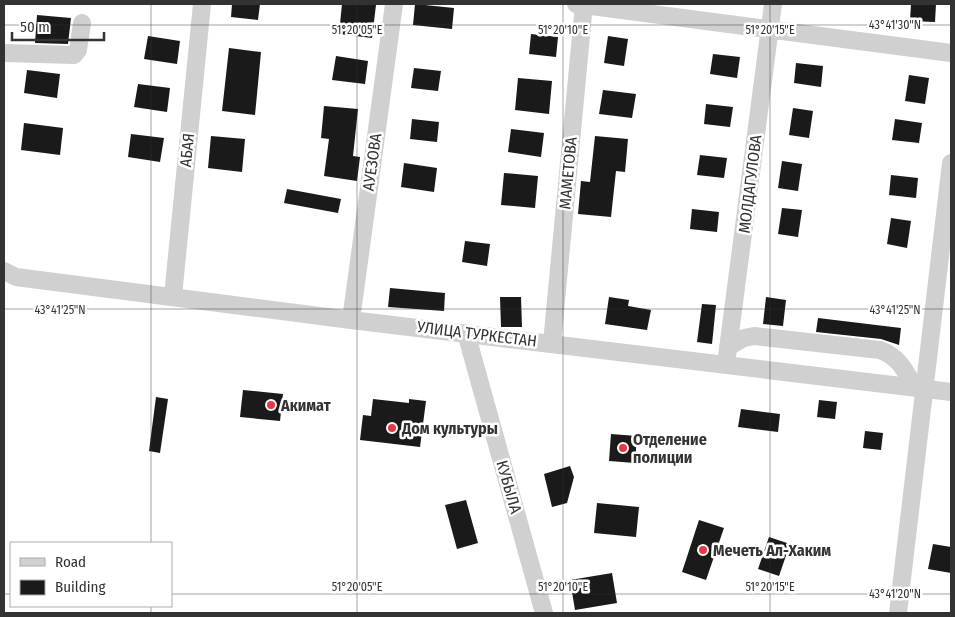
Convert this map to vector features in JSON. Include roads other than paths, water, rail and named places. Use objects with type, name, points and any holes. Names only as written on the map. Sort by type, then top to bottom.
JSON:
[{"type":"street","name":"АБАЯ","points":[[173,296],[202,4]]},
{"type":"street","name":"АУЕЗОВА","points":[[351,320],[394,4]]},
{"type":"street","points":[[581,4],[951,53]]},
{"type":"street","name":"МАМЕТОВА","points":[[552,343],[581,4]]},
{"type":"street","name":"МОЛДАГУЛОВА","points":[[726,364],[773,4]]},
{"type":"street","points":[[4,53],[74,55],[78,50],[82,23]]},
{"type":"street","points":[[898,613],[920,388],[944,293],[951,163]]},
{"type":"street","name":"УЛИЦА ТУРКЕСТАН","points":[[4,271],[16,277],[351,320],[951,392]]},
{"type":"street","name":"КУБЫЛА","points":[[466,333],[544,613]]},
{"type":"street","points":[[728,347],[744,338],[754,336],[880,350],[890,354],[901,363],[920,388]]},
{"type":"place","name":"Акимат","points":[[271,405]]},
{"type":"place","name":"Дом культуры","points":[[392,428]]},
{"type":"place","name":"Отделение полиции","points":[[623,448]]},
{"type":"place","name":"Мечеть Ал-Хаким","points":[[703,550]]}]
